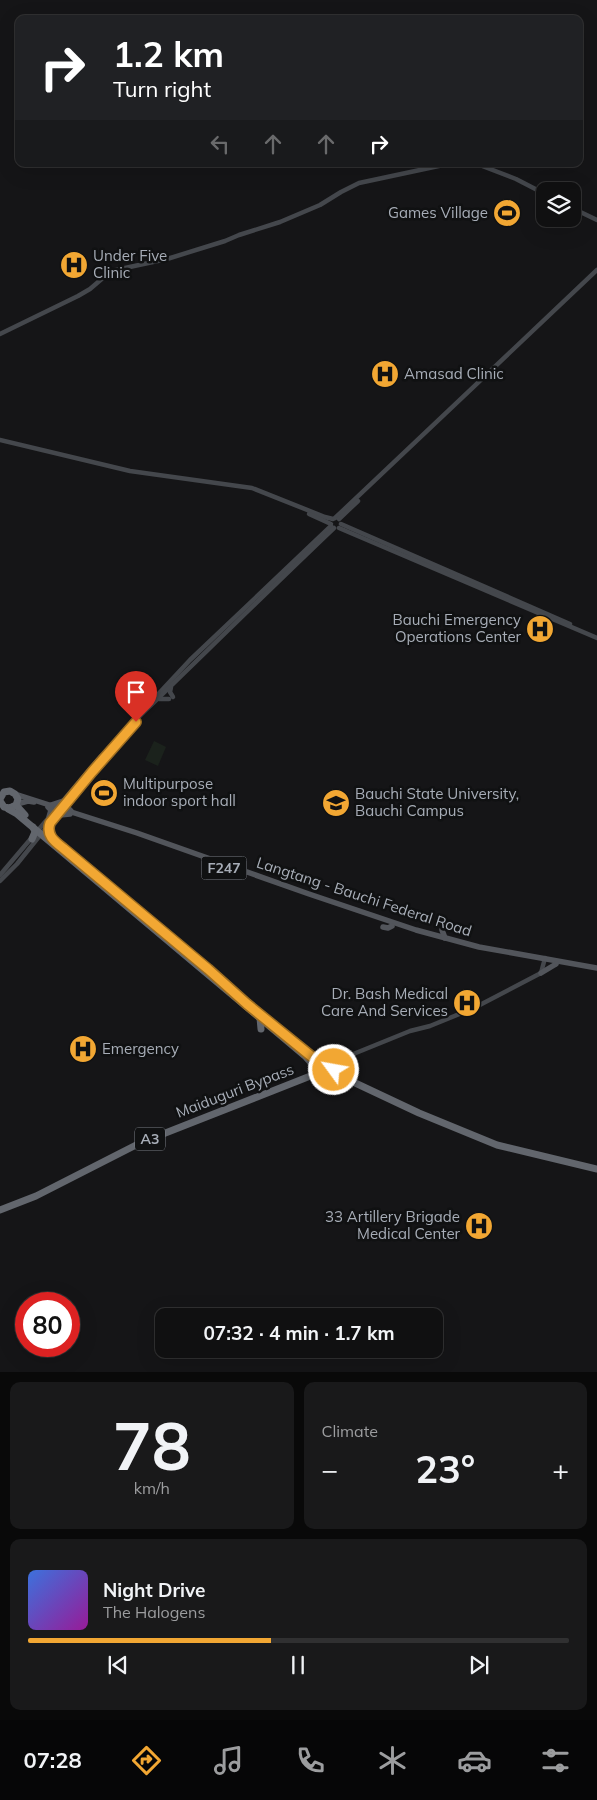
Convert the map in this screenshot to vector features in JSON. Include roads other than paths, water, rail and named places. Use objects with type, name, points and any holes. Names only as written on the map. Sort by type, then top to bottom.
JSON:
[{"type":"highway","points":[[42,833],[16,804],[17,797],[15,794],[10,791],[1,795],[2,806],[8,808],[42,833],[116,894],[311,1056],[316,1066]]},
{"type":"highway","points":[[8,808],[16,804]]},
{"type":"highway","points":[[33,841],[35,832],[42,833],[48,831],[51,819]]},
{"type":"highway","points":[[33,841],[40,838],[42,833]]},
{"type":"highway","points":[[154,926],[179,950],[316,1066],[332,1068],[456,1127],[535,1154],[597,1168]]},
{"type":"highway","points":[[179,950],[179,960]]},
{"type":"highway","points":[[260,1018],[260,1029]]},
{"type":"highway","points":[[316,1066],[332,1068]]},
{"type":"highway","name":"Maiduguri Bypass","points":[[0,1209],[139,1140],[304,1074],[316,1066]]},
{"type":"main road","name":"Langtang - Bauchi Federal Road","points":[[15,794],[55,808]]},
{"type":"main road","name":"Langtang - Bauchi Federal Road","points":[[16,804],[30,801],[71,813],[392,926],[470,948],[597,969]]},
{"type":"main road","points":[[66,801],[71,813],[51,819],[51,810],[66,801]]},
{"type":"main road","name":"Langtang - Bauchi Federal Road","points":[[242,873],[445,938],[556,964],[597,969]]},
{"type":"main road","points":[[312,889],[313,896]]},
{"type":"main road","points":[[384,928],[392,926]]},
{"type":"main road","points":[[442,930],[445,938]]},
{"type":"main road","points":[[571,957],[574,964]]},
{"type":"main road","points":[[541,973],[556,964]]},
{"type":"street","points":[[0,334],[78,296],[90,289],[111,271],[168,259],[280,222],[320,205],[359,184],[435,167]]},
{"type":"street","points":[[485,167],[536,189]]},
{"type":"street","points":[[581,212],[597,220]]},
{"type":"street","points":[[135,721],[335,523],[597,270]]},
{"type":"street","points":[[42,833],[51,819],[55,808],[66,801],[90,771],[190,660],[346,513],[485,377],[597,274]]},
{"type":"street","points":[[0,441],[130,471],[252,488],[325,517],[597,637]]},
{"type":"street","points":[[0,441],[122,471],[252,490],[265,494],[322,520],[347,527],[597,637]]},
{"type":"street","points":[[346,513],[345,523],[347,527]]},
{"type":"street","points":[[322,520],[326,526],[322,534]]},
{"type":"street","points":[[158,700],[171,698],[171,686]]},
{"type":"street","points":[[0,875],[33,841]]},
{"type":"street","points":[[0,881],[12,870],[33,841]]},
{"type":"street","points":[[332,1068],[341,1059],[474,1008],[541,973],[545,960]]},
{"type":"place","name":"Games Village","points":[[507,213]]},
{"type":"place","name":"Under Five Clinic","points":[[74,265]]},
{"type":"place","name":"Amasad Clinic","points":[[385,374]]},
{"type":"place","name":"Bauchi Emergency Operations Center","points":[[540,629]]},
{"type":"place","name":"Multipurpose indoor sport hall","points":[[104,793]]},
{"type":"place","name":"Bauchi State University, Bauchi Campus","points":[[336,803]]},
{"type":"place","name":"Dr. Bash Medical Care And Services","points":[[467,1003]]},
{"type":"place","name":"Emergency","points":[[83,1049]]},
{"type":"place","name":"33 Artillery Brigade Medical Center","points":[[479,1226]]}]
